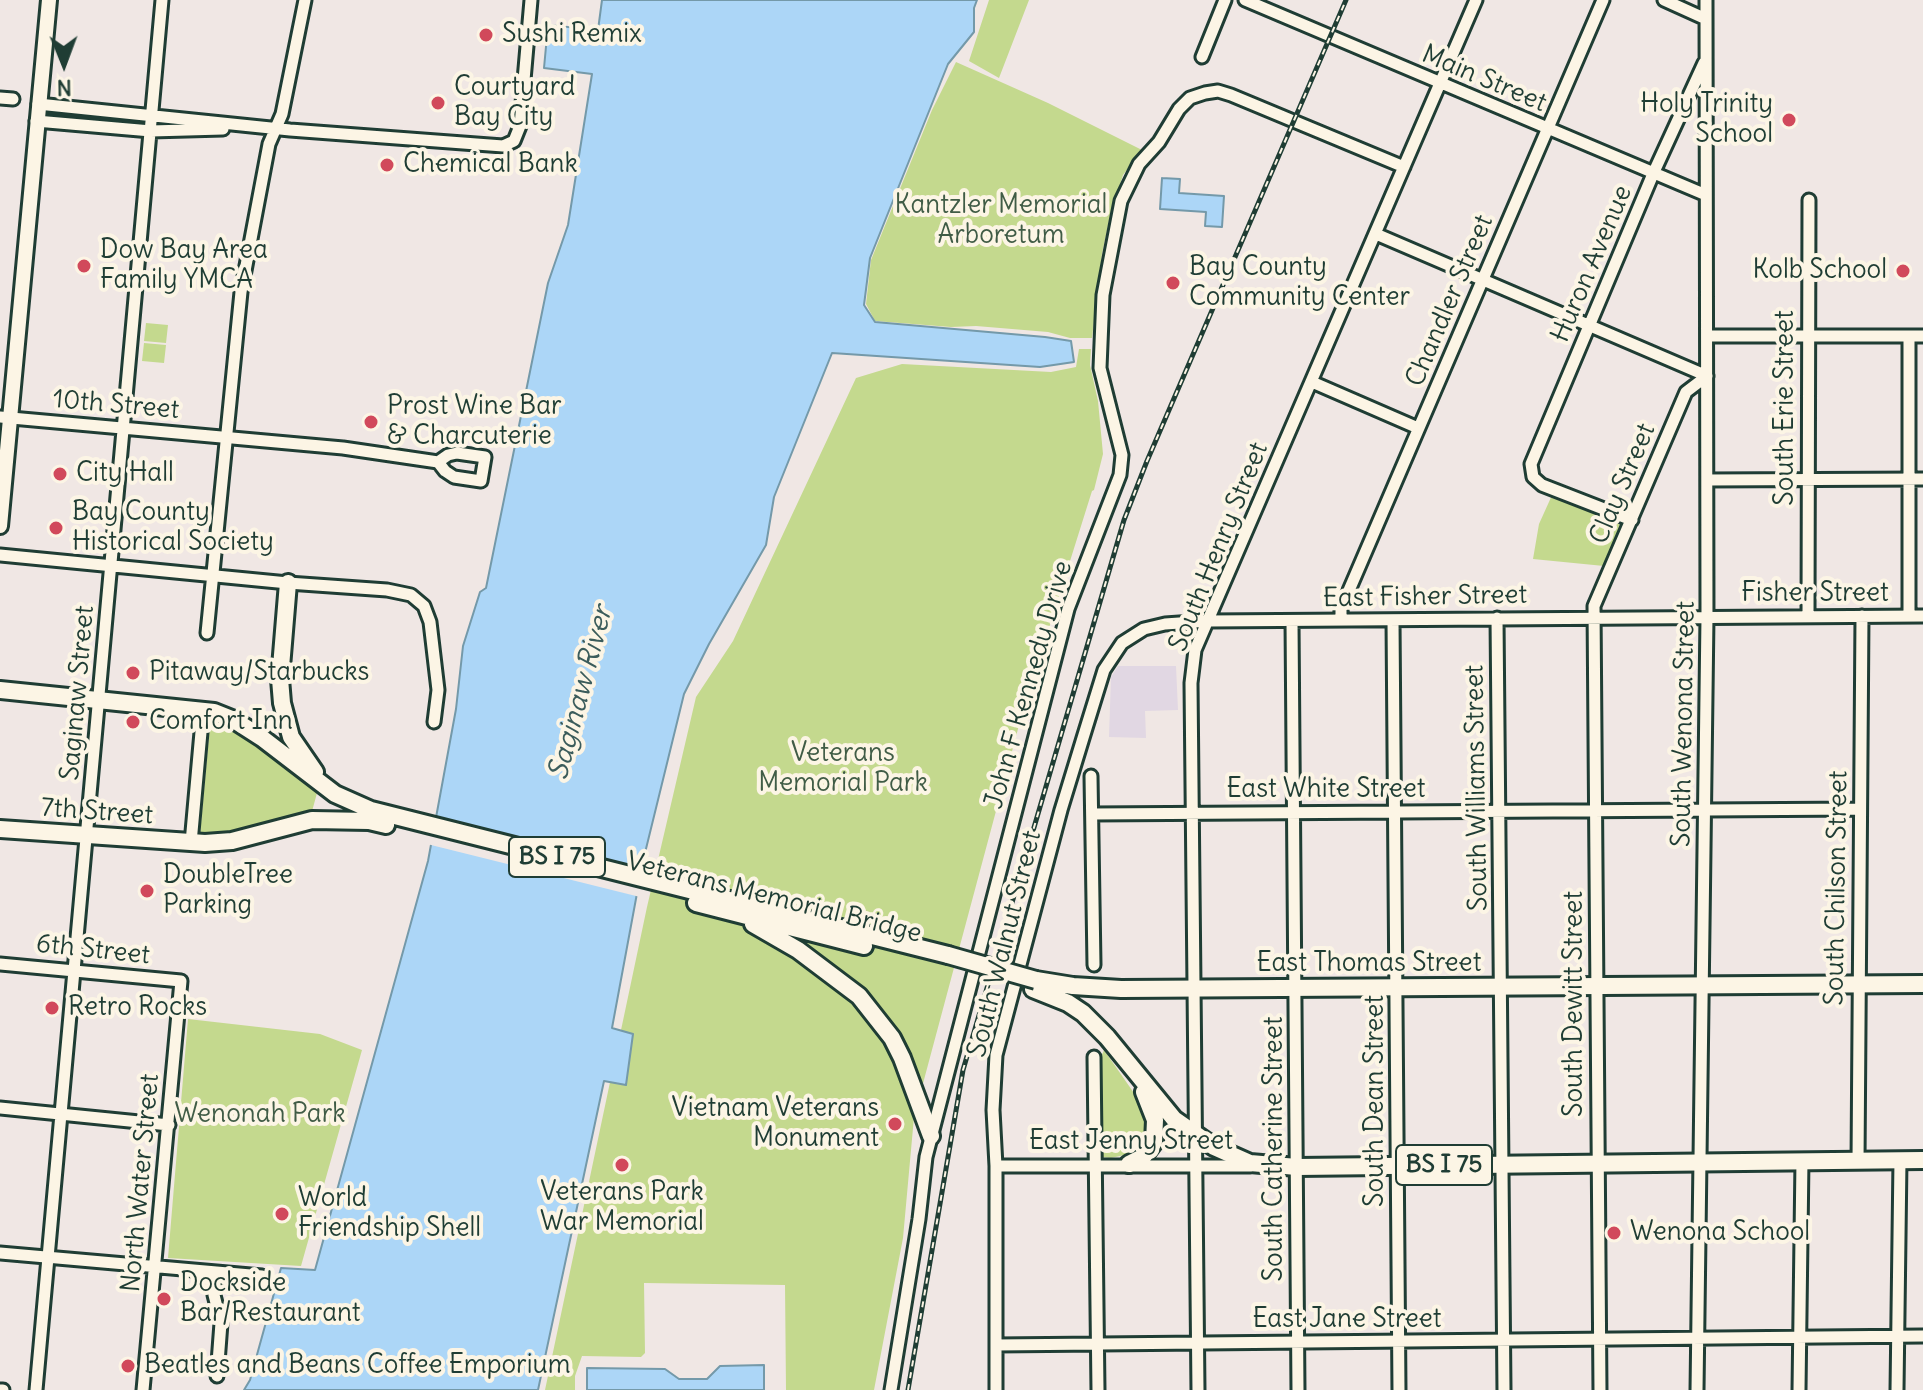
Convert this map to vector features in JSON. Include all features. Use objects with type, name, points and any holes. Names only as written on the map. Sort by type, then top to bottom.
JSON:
[{"type":"highway","points":[[288,583],[280,679],[284,715],[291,737],[303,757],[335,794]]},
{"type":"highway","name":"BS I 75","points":[[0,690],[208,711]]},
{"type":"highway","name":"Veterans Memorial Bridge","points":[[208,711],[234,720],[262,738],[335,794],[399,823]]},
{"type":"highway","name":"Veterans Memorial Bridge","points":[[191,843],[232,841],[303,822],[330,819],[399,823],[1035,984],[1083,1013],[1107,1037],[1174,1119],[1195,1136]]},
{"type":"highway","name":"7th Street","points":[[0,829],[191,843]]},
{"type":"highway","name":"Veterans Memorial Bridge","points":[[712,902],[734,914],[946,960]]},
{"type":"highway","points":[[734,914],[798,950],[859,996],[892,1038],[931,1136]]},
{"type":"highway","name":"East Thomas Street","points":[[1035,984],[1194,988],[1702,985]]},
{"type":"highway","name":"BS I 75","points":[[1702,985],[1923,984]]},
{"type":"highway","points":[[1129,1164],[1149,1150],[1156,1131],[1155,1120],[1135,1072]]},
{"type":"highway","name":"East Jenny Street","points":[[1195,1136],[1242,1160],[1297,1167],[1699,1162]]},
{"type":"highway","name":"BS I 75","points":[[1699,1162],[1923,1160]]},
{"type":"main road","points":[[0,526],[5,417],[49,0]]},
{"type":"street","name":"Saginaw Street","points":[[36,1390],[162,0]]},
{"type":"street","points":[[207,633],[241,292],[270,128],[282,114],[305,0]]},
{"type":"street","points":[[38,104],[270,128],[503,146],[514,141],[520,126],[531,0]]},
{"type":"street","points":[[1202,57],[1225,0]]},
{"type":"street","name":"Main Street","points":[[1245,0],[1706,195]]},
{"type":"street","name":"South Henry Street","points":[[1198,1390],[1192,666],[1195,650],[1476,0]]},
{"type":"street","name":"Chandler Street","points":[[1341,620],[1341,609],[1603,0]]},
{"type":"street","points":[[1664,0],[1706,19],[1706,0]]},
{"type":"street","name":"South Wenona Street","points":[[1697,1390],[1707,617],[1706,19]]},
{"type":"street","name":"Huron Avenue","points":[[1632,520],[1542,485],[1531,471],[1533,456],[1653,174],[1706,59]]},
{"type":"street","name":"John F Kennedy Drive","points":[[891,1390],[931,1136],[1068,609],[1120,475],[1122,455],[1102,382],[1101,344],[1109,252],[1128,184],[1139,164],[1155,148],[1170,122],[1190,98],[1218,91],[1404,167]]},
{"type":"street","points":[[0,98],[13,99]]},
{"type":"street","points":[[36,121],[151,131],[270,128]]},
{"type":"street","name":"South Erie Street","points":[[1808,616],[1809,200]]},
{"type":"street","points":[[1376,234],[1707,376]]},
{"type":"street","points":[[1707,336],[1923,336]]},
{"type":"street","points":[[1909,337],[1909,616]]},
{"type":"street","name":"Clay Street","points":[[1595,618],[1594,606],[1686,392],[1707,376]]},
{"type":"street","points":[[1312,382],[1418,428]]},
{"type":"street","name":"10th Street","points":[[5,417],[343,448],[438,462]]},
{"type":"street","points":[[1707,480],[1923,479]]},
{"type":"street","points":[[0,555],[401,591],[420,601],[428,614],[438,690],[435,718]]},
{"type":"street","name":"South Chilson Street","points":[[1858,1161],[1862,616]]},
{"type":"street","name":"Fisher Street","points":[[1707,617],[1923,616]]},
{"type":"street","name":"East Fisher Street","points":[[1144,629],[1208,621],[1707,617]]},
{"type":"street","name":"South Williams Street","points":[[1497,618],[1504,1390]]},
{"type":"street","name":"South Dewitt Street","points":[[1595,618],[1600,1390]]},
{"type":"street","name":"South Dean Street","points":[[1393,620],[1399,1390]]},
{"type":"street","name":"South Catherine Street","points":[[1292,621],[1298,1390]]},
{"type":"street","name":"South Walnut Street","points":[[996,1390],[993,1110],[996,1055],[1061,810],[1104,670],[1122,643],[1144,629]]},
{"type":"street","points":[[191,843],[208,711]]},
{"type":"street","points":[[1091,776],[1094,965]]},
{"type":"street","name":"East White Street","points":[[1092,814],[1860,809]]},
{"type":"street","name":"6th Street","points":[[0,964],[181,981]]},
{"type":"street","name":"North Water Street","points":[[143,1390],[181,981]]},
{"type":"street","points":[[1094,1057],[1098,1390]]},
{"type":"street","points":[[0,1108],[169,1125]]},
{"type":"street","points":[[1799,1390],[1802,1160]]},
{"type":"street","points":[[1897,1390],[1900,1160]]},
{"type":"street","name":"East Jenny Street","points":[[996,1166],[1266,1165]]},
{"type":"street","points":[[0,1253],[262,1276]]},
{"type":"street","points":[[216,1272],[214,1295],[221,1323],[217,1376]]},
{"type":"street","name":"East Jane Street","points":[[996,1345],[1923,1336]]},
{"type":"shaded area","points":[[1118,666],[1176,666],[1178,710],[1145,711],[1146,738],[1109,737],[1111,677]]},
{"type":"green space","points":[[989,0],[1029,0],[999,78],[969,61]]},
{"type":"green space","name":"Kantzler Memorial Arboretum","points":[[956,62],[1142,150],[1123,175],[1110,216],[1092,338],[976,326],[875,321],[866,304],[871,260],[932,110]]},
{"type":"green space","points":[[146,323],[168,325],[166,343],[144,341]]},
{"type":"green space","points":[[144,343],[166,345],[164,363],[142,361]]},
{"type":"green space","name":"Veterans Memorial Park","points":[[1079,349],[1091,349],[1090,365],[1098,401],[1103,454],[1022,714],[914,1117],[903,1238],[874,1390],[786,1390],[785,1285],[644,1283],[645,1353],[641,1357],[582,1356],[575,1376],[575,1390],[545,1390],[647,907],[696,697],[733,641],[856,378],[902,364],[1051,372],[1076,367]]},
{"type":"green space","points":[[1553,493],[1619,523],[1621,529],[1604,566],[1533,559],[1539,524]]},
{"type":"green space","points":[[210,724],[249,739],[317,793],[311,815],[204,840],[200,834]]},
{"type":"green space","name":"Wenonah Park","points":[[188,1019],[320,1034],[362,1050],[301,1266],[168,1258]]},
{"type":"green space","points":[[1104,1050],[1143,1106],[1146,1128],[1143,1147],[1111,1158],[1101,1157],[1100,1153],[1099,1062]]},
{"type":"water","name":"Saginaw River","points":[[602,0],[977,0],[974,32],[948,64],[870,258],[864,305],[875,322],[1071,341],[1074,362],[1040,367],[832,353],[774,497],[766,545],[684,694],[643,861],[612,1028],[633,1034],[626,1085],[604,1081],[538,1390],[244,1390],[250,1380],[281,1268],[315,1270],[428,861],[456,709],[463,646],[480,592],[486,588],[548,283],[568,225],[592,74],[544,68],[548,25],[598,30]]},
{"type":"water","points":[[1162,178],[1180,179],[1179,193],[1224,196],[1222,227],[1205,226],[1206,212],[1160,209]]},
{"type":"water","points":[[764,1365],[764,1390],[587,1390],[587,1368],[665,1369],[679,1379],[707,1379],[720,1366]]},
{"type":"pier","points":[[431,819],[645,872],[640,897],[427,844]]},
{"type":"railway","points":[[908,1390],[963,1070],[1124,520],[1346,0]]},
{"type":"place","name":"Sushi Remix","points":[[486,35]]},
{"type":"place","name":"Courtyard Bay City","points":[[438,103]]},
{"type":"place","name":"Holy Trinity School","points":[[1789,120]]},
{"type":"place","name":"Chemical Bank","points":[[387,165]]},
{"type":"place","name":"Dow Bay Area Family YMCA","points":[[84,266]]},
{"type":"place","name":"Kolb School","points":[[1903,271]]},
{"type":"place","name":"Bay County Community Center","points":[[1173,283]]},
{"type":"place","name":"Prost Wine Bar & Charcuterie","points":[[371,422]]},
{"type":"place","name":"City Hall","points":[[60,474]]},
{"type":"place","name":"Bay County Historical Society","points":[[56,528]]},
{"type":"place","name":"Pitaway/Starbucks","points":[[133,673]]},
{"type":"place","name":"Comfort Inn","points":[[133,722]]},
{"type":"place","name":"DoubleTree Parking","points":[[147,891]]},
{"type":"place","name":"Retro Rocks","points":[[52,1008]]},
{"type":"place","name":"Vietnam Veterans Monument","points":[[895,1124]]},
{"type":"place","name":"Veterans Park War Memorial","points":[[622,1165]]},
{"type":"place","name":"World Friendship Shell","points":[[282,1214]]},
{"type":"place","name":"Wenona School","points":[[1614,1233]]},
{"type":"place","name":"Dockside Bar/Restaurant","points":[[164,1299]]},
{"type":"place","name":"Beatles and Beans Coffee Emporium","points":[[128,1366]]}]
